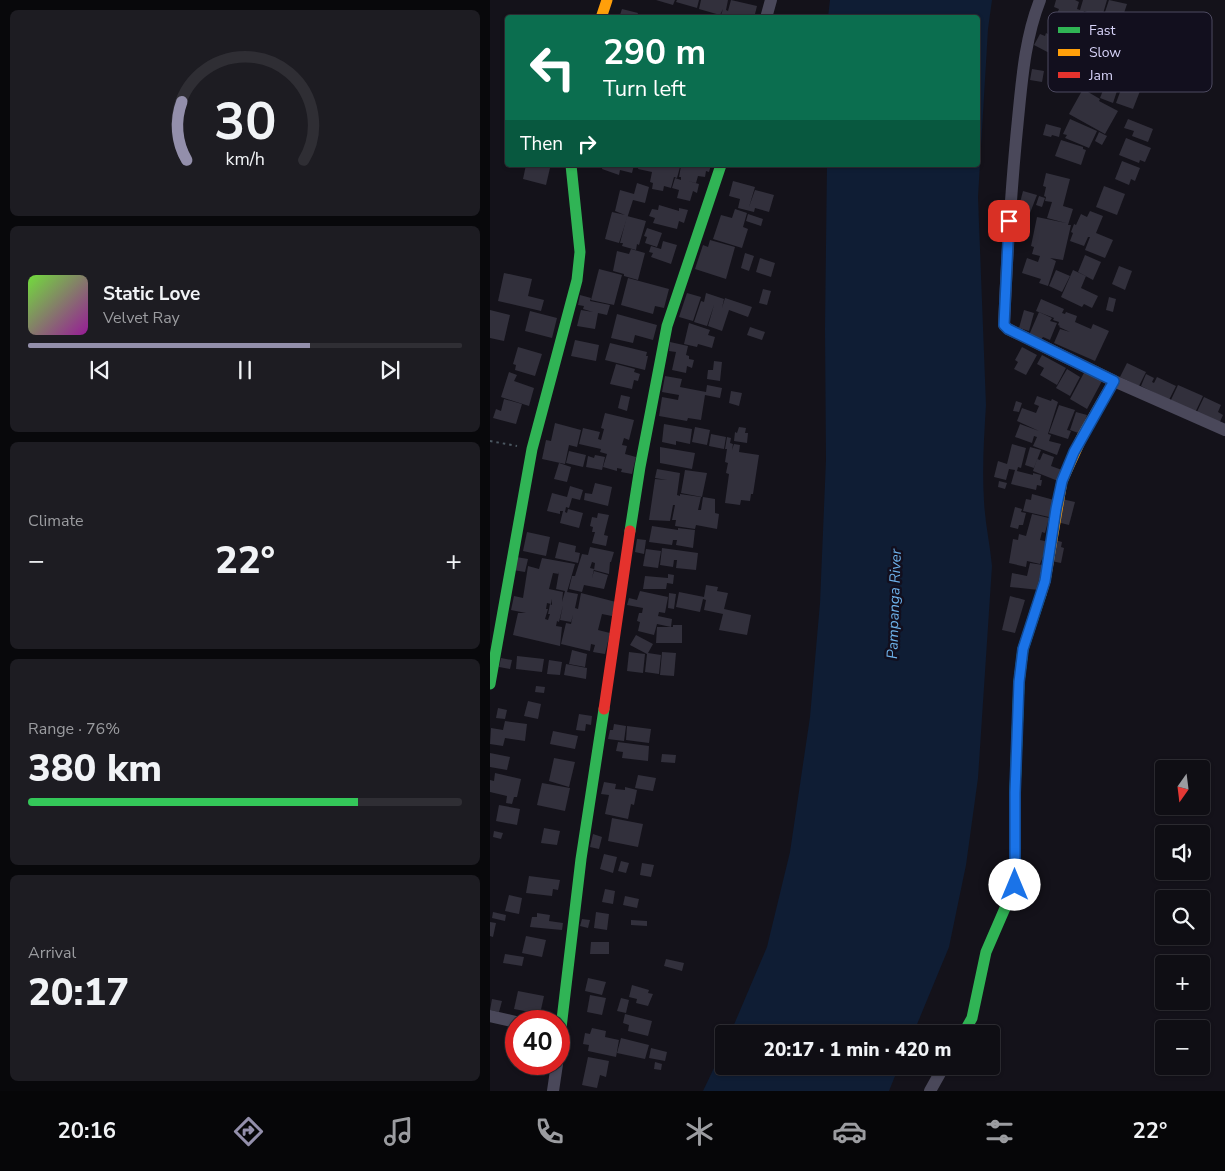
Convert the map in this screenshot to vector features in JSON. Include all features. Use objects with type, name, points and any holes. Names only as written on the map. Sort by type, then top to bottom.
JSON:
[{"type":"street","points":[[602,15],[607,0]]},
{"type":"street","points":[[767,15],[771,0]]},
{"type":"street","points":[[1040,0],[1029,31],[1020,102],[1009,221],[1004,325],[1008,329],[1114,381],[1225,430]]},
{"type":"street","points":[[490,684],[532,449],[580,265],[571,167]]},
{"type":"street","points":[[562,1010],[581,859],[640,467],[667,326],[720,167]]},
{"type":"street","points":[[968,1025],[972,1018],[986,952],[1015,885],[1019,682],[1023,649],[1045,581],[1062,481],[1074,452],[1114,381]]},
{"type":"street","points":[[490,1016],[505,1019]]},
{"type":"street","points":[[553,1091],[555,1075]]},
{"type":"street","points":[[930,1091],[939,1075]]},
{"type":"path","points":[[490,441],[532,449]]},
{"type":"water","points":[[830,0],[992,0],[988,29],[980,163],[980,15],[828,15]]},
{"type":"water","name":"Pampanga River","points":[[827,167],[980,167],[978,197],[986,405],[983,489],[992,566],[978,778],[966,865],[949,947],[917,1025],[734,1025],[767,947],[790,852],[810,717],[820,603],[826,460]]},
{"type":"water","points":[[715,1066],[715,1075],[895,1075],[889,1091],[703,1091]]},
{"type":"building","points":[[656,0],[675,0],[673,5]]},
{"type":"building","points":[[677,0],[699,0],[697,8],[676,2]]},
{"type":"building","points":[[701,0],[728,0],[726,10],[728,11],[731,0],[757,6],[755,15],[721,15],[723,9],[720,15],[699,9]]},
{"type":"building","points":[[1056,0],[1075,0],[1079,2],[1077,9],[1080,10],[1083,0],[1107,0],[1103,12],[1058,12],[1059,9],[1054,7]]},
{"type":"building","points":[[1109,0],[1127,4],[1124,12],[1105,12]]},
{"type":"building","points":[[622,9],[638,13],[637,15],[620,15]]},
{"type":"building","points":[[1046,33],[1048,34],[1048,52],[1034,45],[1040,34],[1045,36]]},
{"type":"building","points":[[1032,69],[1044,71],[1042,82],[1030,80]]},
{"type":"building","points":[[1081,92],[1088,92],[1100,99],[1099,101],[1118,111],[1105,134],[1069,114]]},
{"type":"building","points":[[1102,92],[1117,92],[1113,103],[1100,98]]},
{"type":"building","points":[[1120,92],[1140,92],[1133,109],[1116,103]]},
{"type":"building","points":[[1070,119],[1097,131],[1089,148],[1065,138],[1067,135],[1063,134]]},
{"type":"building","points":[[1128,119],[1153,129],[1148,142],[1132,136],[1134,131],[1124,128]]},
{"type":"building","points":[[1046,124],[1061,128],[1059,137],[1043,135]]},
{"type":"building","points":[[1099,132],[1107,136],[1102,145],[1095,141]]},
{"type":"building","points":[[1126,138],[1151,148],[1145,162],[1140,160],[1139,163],[1119,155]]},
{"type":"building","points":[[1061,140],[1083,147],[1086,150],[1081,165],[1055,156]]},
{"type":"building","points":[[1122,161],[1140,168],[1135,181],[1131,179],[1129,185],[1115,179]]},
{"type":"building","points":[[526,167],[550,168],[546,185],[523,179]]},
{"type":"building","points":[[602,167],[634,167],[632,173],[620,170],[619,175],[602,169]]},
{"type":"building","points":[[638,167],[680,167],[677,178],[674,177],[671,188],[664,186],[663,191],[652,189],[653,183],[650,182],[652,172],[638,169]]},
{"type":"building","points":[[681,167],[710,167],[709,172],[706,171],[705,177],[698,176],[696,183],[688,181],[699,184],[697,193],[693,191],[690,201],[677,198],[679,190],[672,188],[675,178],[681,180],[681,177],[679,177]]},
{"type":"building","points":[[1046,173],[1070,179],[1063,206],[1073,209],[1068,225],[1071,225],[1063,260],[1050,258],[1056,261],[1048,286],[1039,283],[1041,279],[1022,273],[1027,258],[1038,262],[1040,256],[1032,254],[1034,247],[1031,246],[1037,217],[1066,223],[1047,218],[1052,202],[1045,201],[1046,187],[1043,186]]},
{"type":"building","points":[[733,181],[755,187],[749,207],[755,190],[774,195],[769,212],[755,208],[754,212],[738,208],[740,199],[729,196]]},
{"type":"building","points":[[637,183],[649,187],[645,203],[633,200],[619,243],[605,239],[612,212],[625,215],[615,211],[620,190],[634,194]]},
{"type":"building","points":[[1104,186],[1125,194],[1117,215],[1096,207]]},
{"type":"building","points":[[1023,191],[1037,195],[1030,213],[1018,210]]},
{"type":"building","points":[[1039,196],[1045,198],[1042,207],[1036,205]]},
{"type":"building","points":[[659,205],[679,211],[679,208],[688,210],[684,223],[679,221],[677,229],[653,223],[655,218],[649,216],[652,209],[658,210]]},
{"type":"building","points":[[735,209],[747,213],[743,227],[748,229],[742,248],[713,239],[721,215],[732,218]]},
{"type":"building","points":[[1090,211],[1103,216],[1096,233],[1113,240],[1105,258],[1085,250],[1090,237],[1088,237],[1084,246],[1070,241],[1074,224],[1076,225],[1081,214],[1087,217]]},
{"type":"building","points":[[748,214],[763,219],[761,226],[746,221]]},
{"type":"building","points":[[627,216],[646,221],[636,250],[622,246],[623,243],[620,243]]},
{"type":"building","points":[[647,228],[662,233],[657,247],[645,243],[647,237],[644,236]]},
{"type":"building","points":[[710,240],[735,247],[726,279],[695,269],[703,245],[708,247]]},
{"type":"building","points":[[663,241],[677,245],[671,264],[651,257],[653,253],[649,252],[651,246],[661,249]]},
{"type":"building","points":[[631,249],[645,253],[638,280],[613,271],[617,251],[629,254]]},
{"type":"building","points":[[745,253],[754,256],[749,271],[741,268]]},
{"type":"building","points":[[1085,255],[1101,262],[1093,280],[1078,272]]},
{"type":"building","points":[[760,258],[775,263],[771,277],[756,272]]},
{"type":"building","points":[[1119,266],[1132,271],[1125,290],[1112,284]]},
{"type":"building","points":[[599,269],[622,275],[614,305],[591,300]]},
{"type":"building","points":[[1056,270],[1070,276],[1062,292],[1049,286]]},
{"type":"building","points":[[1073,270],[1086,276],[1081,288],[1098,296],[1092,308],[1084,304],[1082,307],[1061,297]]},
{"type":"building","points":[[504,273],[532,279],[528,296],[544,300],[541,311],[498,301]]},
{"type":"building","points":[[628,278],[669,289],[664,308],[655,306],[653,314],[621,305]]},
{"type":"building","points":[[763,289],[771,291],[767,305],[759,303]]},
{"type":"building","points":[[687,293],[701,297],[693,321],[679,317]]},
{"type":"building","points":[[706,293],[724,299],[722,308],[725,298],[752,307],[748,317],[729,310],[722,331],[708,326],[714,305],[707,326],[694,322],[701,301],[704,302]]},
{"type":"building","points":[[580,295],[591,298],[590,301],[610,305],[607,315],[598,313],[595,329],[577,326],[581,310],[593,312],[583,309],[584,306],[578,305]]},
{"type":"building","points":[[1109,297],[1116,299],[1113,312],[1106,310]]},
{"type":"building","points":[[1041,299],[1064,309],[1062,313],[1065,314],[1066,312],[1077,316],[1075,322],[1091,329],[1093,324],[1109,331],[1095,361],[1054,343],[1060,329],[1070,332],[1059,327],[1059,322],[1053,320],[1054,318],[1036,311]]},
{"type":"building","points":[[490,310],[510,315],[504,341],[490,338]]},
{"type":"building","points":[[1024,310],[1034,313],[1029,331],[1019,328]]},
{"type":"building","points":[[530,311],[557,318],[552,338],[525,331]]},
{"type":"building","points":[[1039,312],[1052,318],[1050,321],[1057,323],[1050,340],[1043,337],[1041,340],[1029,335]]},
{"type":"building","points":[[617,314],[657,325],[653,340],[635,335],[633,343],[611,338]]},
{"type":"building","points":[[689,323],[710,330],[708,335],[715,337],[712,348],[698,344],[697,347],[684,344]]},
{"type":"building","points":[[750,327],[765,332],[762,340],[747,335]]},
{"type":"building","points":[[575,340],[599,345],[596,361],[571,356]]},
{"type":"building","points":[[670,342],[688,346],[686,355],[689,356],[689,359],[694,360],[692,368],[687,366],[686,373],[672,370],[676,352],[669,351]]},
{"type":"building","points":[[610,343],[647,352],[645,370],[605,360]]},
{"type":"building","points":[[518,347],[542,354],[535,376],[515,370],[516,365],[513,364]]},
{"type":"building","points":[[1022,347],[1037,355],[1026,375],[1014,369],[1018,362],[1015,360]]},
{"type":"building","points":[[1042,355],[1066,368],[1057,385],[1040,375],[1044,368],[1037,364]]},
{"type":"building","points":[[714,361],[722,362],[720,381],[707,379],[708,370],[713,370]]},
{"type":"building","points":[[1127,363],[1146,372],[1139,386],[1120,377]]},
{"type":"building","points":[[616,364],[635,369],[634,372],[640,374],[638,381],[634,380],[632,389],[610,384]]},
{"type":"building","points":[[1067,369],[1080,377],[1070,396],[1056,388]]},
{"type":"building","points":[[1085,371],[1102,381],[1087,409],[1070,399]]},
{"type":"building","points":[[509,372],[517,375],[514,381],[534,388],[529,406],[501,397]]},
{"type":"building","points":[[1146,374],[1154,378],[1152,382],[1154,383],[1157,377],[1176,386],[1169,400],[1141,386]]},
{"type":"building","points":[[665,376],[682,379],[680,387],[706,392],[707,385],[722,388],[720,398],[705,395],[701,420],[688,418],[687,421],[659,416],[662,397],[678,400],[679,395],[662,392]]},
{"type":"building","points":[[1178,385],[1203,396],[1194,415],[1169,404]]},
{"type":"building","points":[[731,391],[742,393],[739,406],[729,403]]},
{"type":"building","points":[[621,395],[630,397],[627,411],[618,408]]},
{"type":"building","points":[[1037,396],[1058,402],[1048,434],[1051,435],[1049,441],[1061,444],[1057,455],[1033,446],[1037,437],[1034,436],[1032,443],[1015,437],[1020,424],[1039,431],[1017,421],[1022,408],[1036,413],[1039,406],[1034,404]]},
{"type":"building","points":[[1204,397],[1221,405],[1218,412],[1223,415],[1218,426],[1195,416]]},
{"type":"building","points":[[504,399],[522,404],[516,424],[493,418],[496,409],[501,411]]},
{"type":"building","points":[[1016,401],[1022,403],[1019,412],[1013,411]]},
{"type":"building","points":[[1059,405],[1075,410],[1067,430],[1071,431],[1068,439],[1049,433]]},
{"type":"building","points":[[1076,412],[1087,415],[1081,434],[1070,430]]},
{"type":"building","points":[[605,413],[634,420],[629,440],[624,438],[622,445],[627,446],[625,454],[636,457],[632,474],[621,472],[622,469],[617,468],[617,471],[603,467],[607,454],[600,452],[601,449],[579,444],[583,428],[600,432],[598,439],[601,440],[604,429],[601,428]]},
{"type":"building","points":[[555,423],[581,430],[577,447],[569,445],[565,464],[542,459],[546,440],[551,441]]},
{"type":"building","points":[[664,424],[692,429],[690,444],[676,441],[676,445],[662,442]]},
{"type":"building","points":[[695,427],[710,430],[707,445],[692,442]]},
{"type":"building","points":[[739,427],[746,428],[745,433],[748,433],[747,443],[734,441],[735,432],[737,433]]},
{"type":"building","points":[[711,434],[726,437],[724,449],[709,446]]},
{"type":"building","points":[[727,437],[731,438],[732,450],[734,444],[740,445],[739,452],[759,455],[753,494],[751,494],[750,501],[741,500],[740,505],[725,503],[729,474],[726,473],[728,463],[725,462]]},
{"type":"building","points":[[1012,444],[1026,448],[1021,468],[1018,467],[1017,471],[1041,475],[1041,486],[1037,485],[1036,490],[1011,484],[1015,470],[1009,469],[1006,480],[994,477],[998,461],[1007,464]]},
{"type":"building","points":[[660,447],[695,453],[692,469],[660,463]]},
{"type":"building","points":[[1030,447],[1041,450],[1034,468],[1025,465]]},
{"type":"building","points":[[569,451],[586,455],[583,467],[566,463]]},
{"type":"building","points":[[1043,453],[1054,457],[1051,466],[1062,470],[1058,481],[1033,471],[1037,459],[1040,460]]},
{"type":"building","points":[[595,455],[605,457],[602,470],[586,467],[588,456],[594,458]]},
{"type":"building","points":[[559,463],[571,467],[567,482],[554,479]]},
{"type":"building","points":[[657,469],[680,473],[677,495],[701,497],[698,510],[701,510],[703,497],[715,499],[715,513],[719,514],[717,529],[696,525],[695,529],[675,526],[676,520],[672,520],[675,505],[673,505],[670,521],[649,520],[655,479],[667,480],[655,478]]},
{"type":"building","points":[[685,470],[707,473],[702,497],[681,493]]},
{"type":"building","points":[[999,481],[1007,483],[1005,489],[998,487]]},
{"type":"building","points":[[595,483],[612,487],[608,506],[584,500],[585,493],[592,494]]},
{"type":"building","points":[[570,486],[583,490],[580,500],[572,498],[569,508],[566,507],[565,512],[567,513],[568,509],[583,513],[579,528],[560,523],[563,511],[560,511],[560,514],[547,511],[552,493],[567,497]]},
{"type":"building","points":[[1032,494],[1054,500],[1049,517],[1023,511],[1026,499],[1031,500]]},
{"type":"building","points":[[1062,499],[1075,502],[1069,525],[1057,522]]},
{"type":"building","points":[[1015,507],[1022,509],[1021,512],[1026,513],[1023,525],[1019,525],[1018,529],[1010,527]]},
{"type":"building","points":[[598,513],[609,515],[604,535],[608,536],[606,546],[592,543],[595,532],[592,532],[593,527],[590,526],[592,517],[597,518]]},
{"type":"building","points":[[1032,514],[1049,518],[1045,533],[1042,532],[1040,540],[1049,542],[1040,564],[1027,561],[1026,567],[1009,563],[1013,539],[1018,540],[1019,534],[1026,536]]},
{"type":"building","points":[[652,526],[678,530],[678,528],[695,530],[693,548],[676,545],[677,540],[673,540],[672,545],[649,542]]},
{"type":"building","points":[[527,532],[550,537],[546,556],[523,551]]},
{"type":"building","points":[[637,539],[646,540],[644,554],[635,552]]},
{"type":"building","points":[[1055,540],[1062,542],[1061,547],[1064,548],[1061,563],[1051,561]]},
{"type":"building","points":[[559,542],[576,546],[575,552],[580,553],[578,563],[555,558]]},
{"type":"building","points":[[590,547],[614,552],[610,562],[609,574],[594,570],[595,563],[592,562],[590,568],[594,569],[592,578],[594,571],[608,575],[604,589],[584,585],[582,592],[569,589],[572,576],[575,576],[582,554],[588,555]]},
{"type":"building","points":[[662,548],[698,553],[696,570],[676,568],[677,560],[674,560],[673,567],[660,565]]},
{"type":"building","points":[[646,549],[661,551],[658,568],[643,566]]},
{"type":"building","points":[[516,557],[528,559],[525,572],[513,570]]},
{"type":"building","points":[[542,558],[575,564],[567,592],[578,594],[575,608],[578,609],[581,593],[616,602],[612,616],[602,614],[598,630],[610,633],[605,654],[593,652],[595,645],[591,644],[590,651],[561,644],[566,623],[571,624],[573,615],[571,622],[560,620],[563,605],[559,622],[557,621],[556,626],[562,627],[560,646],[513,635],[518,613],[526,613],[511,610],[514,596],[523,598],[528,566],[539,569]],"holes":[[[553,573],[559,574],[556,589],[565,591],[562,602],[563,592],[549,589]],[[552,599],[548,620],[545,619],[548,609],[546,609],[547,603],[551,604]]]},
{"type":"building","points":[[1030,563],[1043,565],[1039,590],[1010,587],[1012,573],[1027,576]]},
{"type":"building","points":[[668,574],[674,575],[673,584],[667,583],[666,589],[643,589],[645,576],[668,578]]},
{"type":"building","points":[[706,585],[718,587],[717,591],[728,593],[724,609],[751,615],[747,635],[719,630],[723,614],[704,610],[706,600],[703,599],[700,612],[676,607],[679,592],[704,597]]},
{"type":"building","points":[[640,591],[668,597],[665,613],[659,612],[658,616],[672,619],[671,627],[657,624],[654,635],[638,631],[640,622],[637,621],[639,613],[642,613],[643,608],[627,605],[629,598],[637,600]]},
{"type":"building","points":[[669,593],[676,594],[674,609],[668,608]]},
{"type":"building","points":[[1010,596],[1025,600],[1015,633],[1002,630]]},
{"type":"building","points":[[673,625],[682,625],[682,643],[656,643],[657,627],[673,627]]},
{"type":"building","points":[[636,635],[653,644],[648,653],[661,655],[659,674],[645,672],[647,654],[630,645]]},
{"type":"building","points":[[572,650],[587,654],[585,667],[569,664]]},
{"type":"building","points":[[629,652],[645,654],[643,673],[627,671]]},
{"type":"building","points":[[662,652],[676,653],[674,676],[660,675]]},
{"type":"building","points":[[517,656],[544,659],[542,672],[516,669]]},
{"type":"building","points":[[501,658],[512,660],[510,669],[499,667]]},
{"type":"building","points":[[549,660],[562,662],[560,675],[547,674]]},
{"type":"building","points":[[566,664],[587,668],[586,679],[564,675]]},
{"type":"building","points":[[536,686],[545,687],[544,693],[535,692]]},
{"type":"building","points":[[528,701],[541,704],[538,719],[524,716]]},
{"type":"building","points":[[498,708],[507,710],[505,719],[496,718]]},
{"type":"building","points":[[579,714],[592,716],[591,725],[586,724],[585,731],[576,730]]},
{"type":"building","points":[[505,721],[527,724],[525,741],[505,738],[503,746],[490,744],[491,728],[503,730]]},
{"type":"building","points":[[614,724],[626,726],[624,741],[608,739]]},
{"type":"building","points":[[627,726],[651,729],[649,743],[626,740]]},
{"type":"building","points":[[553,731],[578,736],[575,749],[550,744]]},
{"type":"building","points":[[618,742],[649,746],[648,761],[622,758],[623,752],[616,751]]},
{"type":"building","points":[[490,753],[510,757],[507,770],[490,767]]},
{"type":"building","points":[[662,754],[676,755],[675,763],[661,762]]},
{"type":"building","points":[[554,758],[575,762],[569,787],[549,781]]},
{"type":"building","points":[[495,773],[521,779],[517,797],[514,797],[512,804],[506,803],[507,796],[490,792],[490,780],[494,781]]},
{"type":"building","points":[[638,775],[656,778],[653,791],[635,788]]},
{"type":"building","points":[[604,782],[616,784],[615,789],[625,790],[625,787],[637,790],[634,805],[631,804],[628,819],[605,814],[609,795],[601,794]]},
{"type":"building","points":[[542,783],[570,788],[565,811],[537,805]]},
{"type":"building","points":[[499,805],[520,809],[517,825],[496,821]]},
{"type":"building","points":[[612,818],[643,824],[638,847],[608,841]]},
{"type":"building","points":[[544,828],[560,831],[557,845],[541,843]]},
{"type":"building","points":[[494,831],[503,833],[501,839],[493,837]]},
{"type":"building","points":[[593,834],[602,837],[599,849],[590,847]]},
{"type":"building","points":[[604,854],[617,857],[613,873],[600,869]]},
{"type":"building","points":[[621,861],[629,863],[626,873],[618,871]]},
{"type":"building","points":[[642,863],[654,865],[651,877],[640,875]]},
{"type":"building","points":[[529,876],[560,880],[558,890],[553,889],[552,896],[526,893]]},
{"type":"building","points":[[605,889],[615,891],[613,904],[602,902]]},
{"type":"building","points":[[509,895],[522,898],[519,914],[505,911]]},
{"type":"building","points":[[625,896],[639,899],[637,908],[623,905]]},
{"type":"building","points":[[493,912],[506,915],[505,921],[492,918]]},
{"type":"building","points":[[596,912],[609,914],[607,930],[594,928]]},
{"type":"building","points":[[537,913],[550,915],[549,921],[563,923],[562,930],[530,927],[532,917],[537,917]]},
{"type":"building","points":[[582,919],[590,920],[588,928],[580,926]]},
{"type":"building","points":[[631,920],[647,921],[647,926],[631,925]]},
{"type":"building","points":[[490,922],[496,923],[493,937],[490,936]]},
{"type":"building","points":[[526,936],[546,940],[542,957],[522,953]]},
{"type":"building","points":[[591,942],[609,942],[609,954],[590,954]]},
{"type":"building","points":[[505,954],[524,957],[522,966],[503,963]]},
{"type":"building","points":[[666,959],[684,963],[682,971],[664,966]]},
{"type":"building","points":[[588,978],[606,982],[602,995],[585,991]]},
{"type":"building","points":[[632,985],[649,990],[648,993],[653,994],[648,1006],[636,1003],[637,999],[629,997]]},
{"type":"building","points":[[518,991],[544,996],[541,1010],[514,1009]]},
{"type":"building","points":[[590,995],[606,998],[602,1015],[587,1012]]},
{"type":"building","points":[[621,998],[629,1000],[626,1013],[617,1011]]},
{"type":"building","points":[[492,999],[502,1001],[499,1012],[490,1010]]},
{"type":"building","points":[[625,1014],[652,1021],[648,1036],[628,1031],[629,1025],[623,1023]]},
{"type":"building","points":[[592,1028],[606,1031],[605,1037],[619,1040],[616,1057],[588,1051],[589,1045],[583,1044],[585,1033],[590,1034]]},
{"type":"building","points":[[621,1038],[649,1045],[645,1059],[617,1053]]},
{"type":"building","points":[[651,1048],[667,1052],[665,1061],[649,1058]]},
{"type":"building","points":[[588,1057],[609,1061],[606,1077],[600,1075],[597,1088],[582,1085]]},
{"type":"building","points":[[655,1062],[662,1064],[661,1070],[654,1069]]},
{"type":"traffic: fast","points":[[490,684],[532,449],[577,280],[580,252],[571,167]]},
{"type":"traffic: fast","points":[[630,531],[640,467],[667,326],[720,167]]},
{"type":"traffic: fast","points":[[968,1025],[972,1018],[986,952],[1015,885],[1015,793],[1019,682],[1023,649],[1041,594]]},
{"type":"traffic: fast","points":[[563,1010],[581,859],[604,709]]},
{"type":"traffic: slow","points":[[602,15],[607,0]]},
{"type":"traffic: slow","points":[[1041,594],[1045,581],[1062,481],[1082,437],[1114,381]]},
{"type":"traffic: jam","points":[[604,709],[630,531]]},
{"type":"route","points":[[1009,221],[1004,325],[1008,329],[1114,381],[1074,452],[1062,481],[1045,581],[1026,634],[1023,649],[1019,682],[1015,793],[1015,885]]}]
